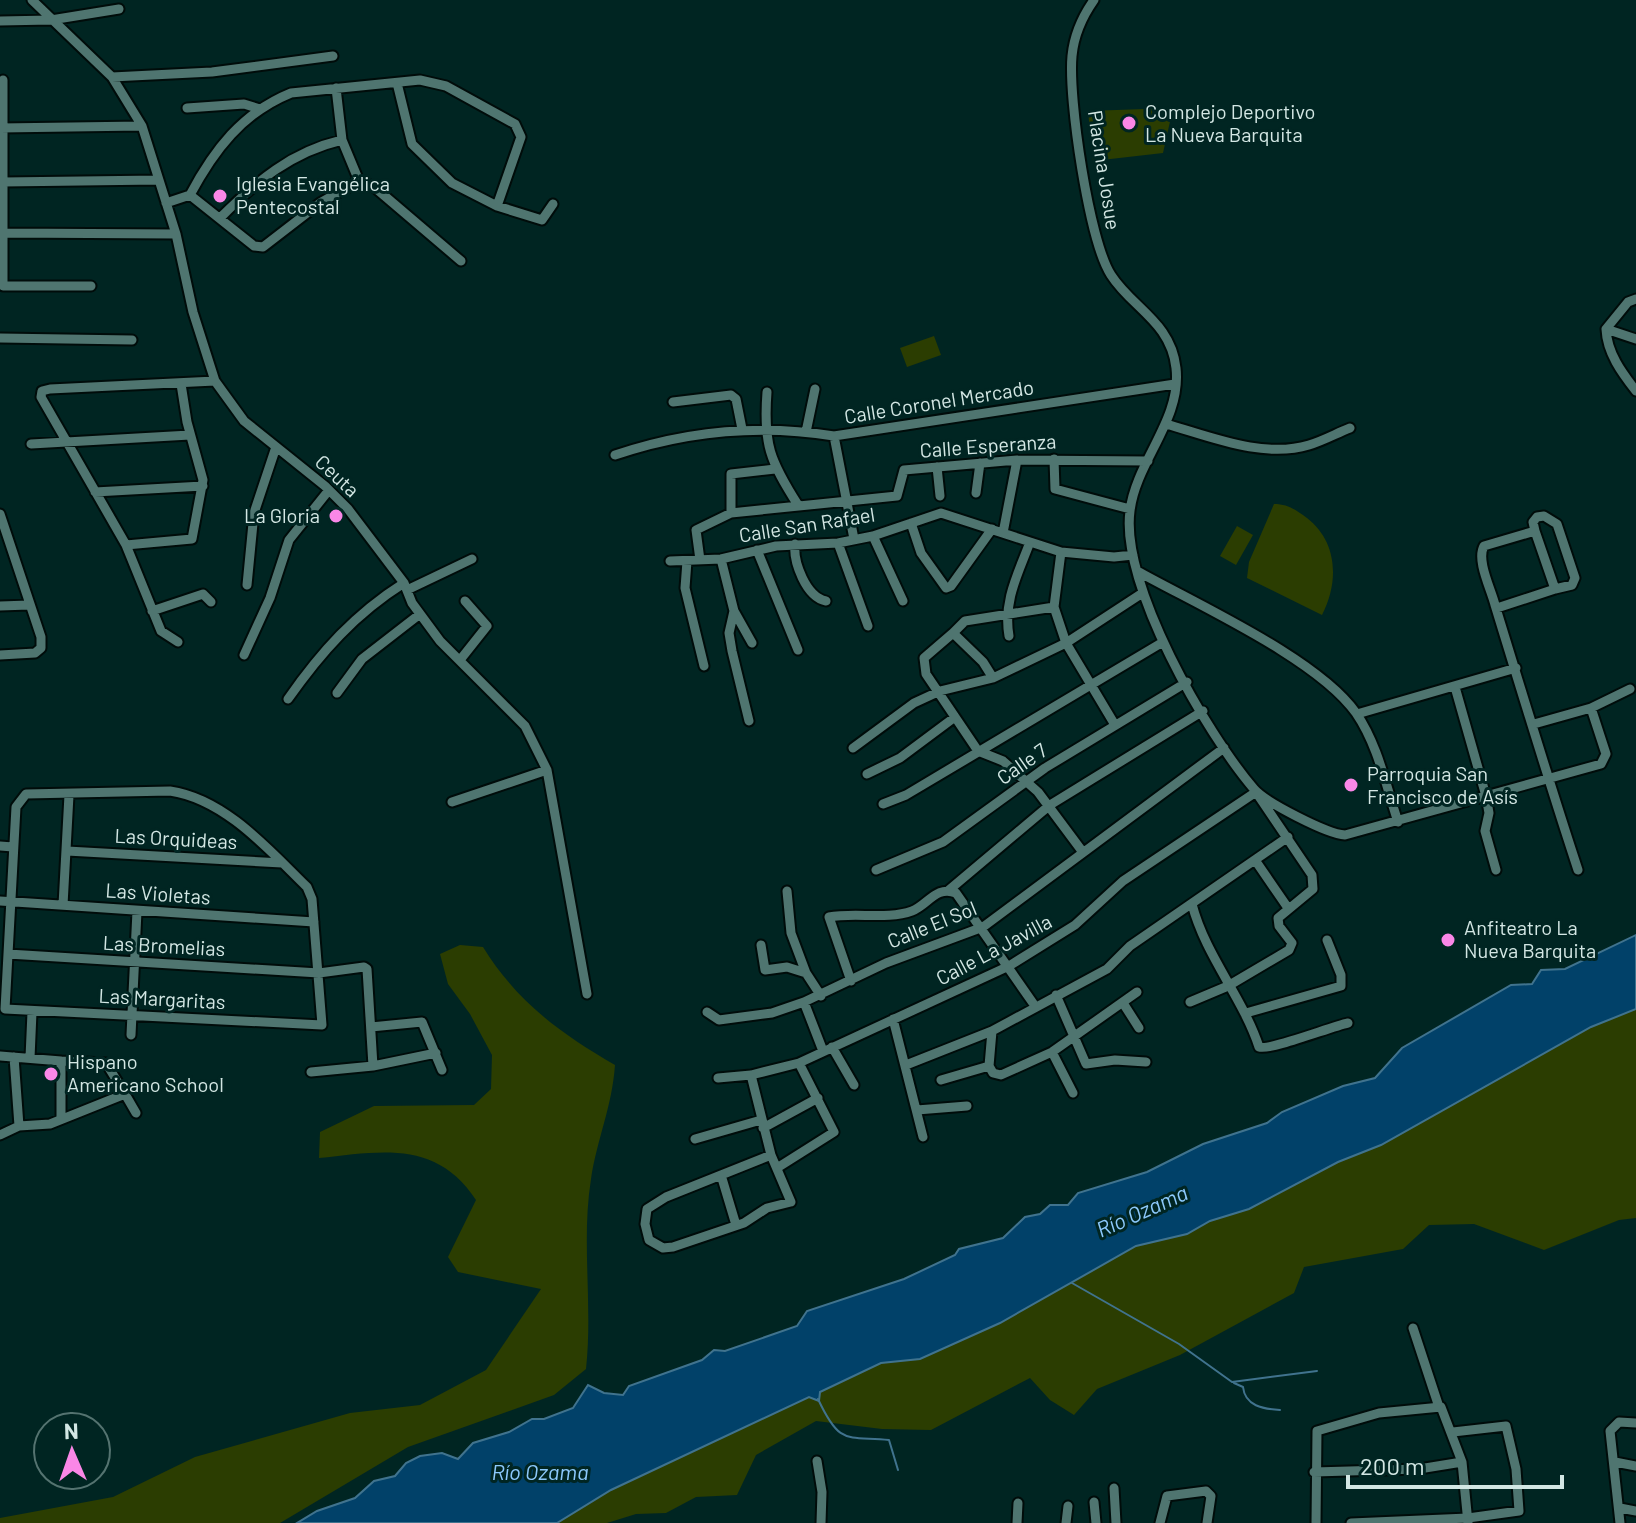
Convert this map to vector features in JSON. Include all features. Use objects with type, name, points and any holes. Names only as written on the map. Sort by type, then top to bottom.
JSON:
[{"type":"street","name":"Ceuta","points":[[32,0],[112,77],[142,126],[176,234],[193,312],[215,381],[244,421],[329,490],[406,587],[420,614],[525,726],[547,770],[587,994]]},
{"type":"street","name":"Placina Josue","points":[[1094,0],[1077,31],[1072,58],[1090,216],[1110,274],[1155,319],[1176,366],[1166,424],[1130,509],[1133,555],[1141,594],[1163,642],[1224,748],[1288,837],[1314,884],[1311,893],[1288,908]]},
{"type":"street","points":[[0,21],[51,20],[119,9]]},
{"type":"street","points":[[112,77],[212,72],[333,56]]},
{"type":"street","points":[[3,80],[3,286],[91,286]]},
{"type":"street","points":[[166,203],[190,195],[208,161],[230,132],[260,109],[291,93],[420,80],[446,86],[515,124],[521,137],[497,206]]},
{"type":"street","points":[[397,83],[412,144],[452,183],[497,206],[542,220],[553,204]]},
{"type":"street","points":[[336,88],[342,140],[359,181],[373,186],[461,261]]},
{"type":"street","points":[[187,108],[244,104],[260,109]]},
{"type":"street","points":[[2,128],[142,126]]},
{"type":"street","points":[[220,218],[272,170],[304,150],[342,140]]},
{"type":"street","points":[[3,182],[159,180]]},
{"type":"street","points":[[190,195],[254,246],[263,247],[320,203],[359,181]]},
{"type":"street","points":[[3,233],[176,234]]},
{"type":"street","points":[[1636,299],[1628,302],[1606,329],[1609,350],[1636,391]]},
{"type":"street","points":[[1606,329],[1636,339]]},
{"type":"street","points":[[0,338],[132,340]]},
{"type":"street","points":[[178,642],[164,634],[126,545],[64,442],[41,397],[42,391],[215,381]]},
{"type":"street","points":[[126,545],[192,539],[203,486],[181,384]]},
{"type":"street","name":"Calle Coronel Mercado","points":[[615,455],[640,447],[742,429],[834,436],[1175,384]]},
{"type":"street","points":[[806,432],[815,389]]},
{"type":"street","points":[[767,392],[764,429],[775,469],[798,505]]},
{"type":"street","points":[[673,402],[731,395],[736,399],[742,429]]},
{"type":"street","points":[[1166,424],[1229,444],[1259,447],[1310,445],[1350,428]]},
{"type":"street","points":[[31,444],[190,435]]},
{"type":"street","points":[[834,436],[854,539]]},
{"type":"street","points":[[247,585],[254,513],[276,447]]},
{"type":"street","points":[[1054,459],[1055,489],[1130,509]]},
{"type":"street","points":[[1003,533],[1017,460]]},
{"type":"street","name":"Calle Esperanza","points":[[700,560],[696,530],[731,513],[897,496],[903,470],[1017,460],[1148,461]]},
{"type":"street","points":[[976,493],[980,463]]},
{"type":"street","points":[[937,467],[940,496]]},
{"type":"street","points":[[731,513],[731,474],[775,469]]},
{"type":"street","points":[[95,492],[203,486]]},
{"type":"street","points":[[244,655],[270,598],[289,540],[329,490]]},
{"type":"street","name":"Calle San Rafael","points":[[670,561],[721,559],[795,544],[838,543],[873,536],[941,513],[1061,552],[1114,557],[1133,555]]},
{"type":"street","points":[[0,514],[41,637],[41,648],[35,653],[0,655]]},
{"type":"street","points":[[1497,608],[1572,585],[1575,578],[1557,524],[1544,516],[1537,517],[1533,522],[1535,531],[1555,589]]},
{"type":"street","points":[[911,523],[921,553],[946,588],[951,586],[992,529]]},
{"type":"street","points":[[1535,531],[1482,548],[1481,555],[1578,870]]},
{"type":"street","points":[[873,536],[903,601]]},
{"type":"street","points":[[1009,636],[1006,617],[1008,598],[1030,542]]},
{"type":"street","points":[[838,543],[868,626]]},
{"type":"street","points":[[795,544],[794,554],[813,594],[826,601]]},
{"type":"street","points":[[757,550],[798,650]]},
{"type":"street","points":[[0,553],[13,552]]},
{"type":"street","points":[[1061,552],[1054,607],[1066,643],[1115,725]]},
{"type":"street","points":[[288,699],[323,649],[360,615],[406,587],[472,559]]},
{"type":"street","points":[[721,559],[734,611],[752,643]]},
{"type":"street","points":[[687,561],[685,588],[704,666]]},
{"type":"street","points":[[1137,571],[1325,679],[1357,714],[1372,743],[1398,822]]},
{"type":"street","points":[[152,611],[203,594],[211,602]]},
{"type":"street","points":[[853,748],[914,703],[940,691],[993,678],[1066,643],[1141,594]]},
{"type":"street","points":[[460,660],[487,626],[465,601]]},
{"type":"street","points":[[0,606],[29,605]]},
{"type":"street","points":[[1054,607],[1006,617],[965,621],[924,658],[926,674],[978,751],[1003,761],[1027,782],[1050,805],[1082,851]]},
{"type":"street","points":[[734,611],[729,633],[749,721]]},
{"type":"street","points":[[337,693],[362,659],[420,614]]},
{"type":"street","points":[[953,633],[983,662],[993,678]]},
{"type":"street","points":[[883,804],[906,795],[1163,642]]},
{"type":"street","points":[[1357,714],[1516,668]]},
{"type":"street","name":"Calle 7","points":[[876,870],[943,842],[1027,782],[1187,682]]},
{"type":"street","points":[[1455,687],[1486,796],[1489,813],[1485,831],[1496,870]]},
{"type":"street","points":[[1534,724],[1591,708],[1630,689]]},
{"type":"street","points":[[1256,792],[1336,835],[1398,822],[1594,767],[1605,759],[1591,708]]},
{"type":"street","points":[[949,890],[1050,805],[1203,711]]},
{"type":"street","points":[[867,774],[913,750],[955,717]]},
{"type":"street","name":"Calle El Sol","points":[[707,1012],[719,1020],[772,1013],[821,996],[886,963],[983,927],[1071,865],[1082,851],[1224,748]]},
{"type":"street","points":[[452,802],[547,770]]},
{"type":"street","name":"Calle La Javilla","points":[[718,1078],[751,1075],[799,1063],[1009,966],[1075,925],[1123,881],[1256,792]]},
{"type":"street","points":[[8,954],[4,902],[20,800],[26,794],[178,793],[234,819],[307,887],[319,973]]},
{"type":"street","points":[[63,905],[69,795]]},
{"type":"street","points":[[906,1065],[992,1031],[1107,969],[1130,946],[1288,837]]},
{"type":"street","points":[[0,846],[13,847]]},
{"type":"street","name":"Las Orquideas","points":[[67,851],[282,863]]},
{"type":"street","points":[[1190,1002],[1228,986],[1292,947],[1277,922],[1280,914],[1288,908],[1255,860]]},
{"type":"street","points":[[851,981],[829,917],[913,911],[941,891],[949,890],[956,893],[983,927],[1035,1006]]},
{"type":"street","points":[[787,891],[791,933],[806,973],[821,996]]},
{"type":"street","name":"Las Violetas","points":[[4,902],[314,922]]},
{"type":"street","points":[[1192,904],[1228,986],[1246,1013],[1259,1047],[1264,1049],[1348,1023]]},
{"type":"street","points":[[131,1035],[137,911]]},
{"type":"street","points":[[1246,1013],[1341,986],[1341,975],[1327,940]]},
{"type":"street","points":[[761,945],[765,970],[787,967],[806,973]]},
{"type":"street","name":"Las Bromelias","points":[[8,954],[319,973],[367,969],[371,1027]]},
{"type":"street","name":"Las Margaritas","points":[[8,954],[4,1006],[9,1010],[32,1012],[319,1026],[323,1021],[319,973]]},
{"type":"street","points":[[992,1031],[989,1066],[993,1073],[1001,1075],[1052,1052],[1137,992]]},
{"type":"street","points":[[1056,995],[1086,1064],[1115,1060],[1146,1062]]},
{"type":"street","points":[[804,1002],[827,1049],[854,1085]]},
{"type":"street","points":[[1123,1003],[1139,1028]]},
{"type":"street","points":[[30,1058],[32,1012]]},
{"type":"street","points":[[893,1019],[923,1137]]},
{"type":"street","points":[[373,1066],[371,1027],[418,1020],[426,1025],[442,1070]]},
{"type":"street","points":[[1052,1052],[1073,1093]]},
{"type":"street","points":[[311,1072],[373,1066],[436,1053]]},
{"type":"street","points":[[0,1056],[106,1063],[136,1113]]},
{"type":"street","points":[[14,1057],[19,1126]]},
{"type":"street","points":[[61,1061],[61,1119]]},
{"type":"street","points":[[777,1168],[832,1135],[833,1128],[799,1063]]},
{"type":"street","points":[[941,1080],[989,1066]]},
{"type":"street","points":[[751,1075],[771,1155],[791,1202],[767,1208],[736,1225],[663,1248],[649,1240],[646,1232],[647,1209],[666,1197],[771,1155]]},
{"type":"street","points":[[0,1135],[19,1126],[50,1124],[125,1094]]},
{"type":"street","points":[[695,1139],[762,1124],[818,1098]]},
{"type":"street","points":[[917,1110],[967,1106]]},
{"type":"street","points":[[721,1175],[736,1225]]},
{"type":"street","points":[[1413,1328],[1462,1462],[1468,1521]]},
{"type":"street","points":[[1316,1523],[1316,1433],[1359,1417],[1396,1409],[1442,1408]]},
{"type":"street","points":[[1620,1523],[1612,1425],[1636,1423]]},
{"type":"street","points":[[1351,1523],[1468,1521],[1519,1511],[1516,1469],[1506,1426],[1453,1432]]},
{"type":"street","points":[[817,1461],[822,1492],[821,1523]]},
{"type":"street","points":[[1314,1472],[1419,1469],[1462,1462]]},
{"type":"street","points":[[1615,1462],[1636,1466]]},
{"type":"street","points":[[1114,1488],[1116,1523]]},
{"type":"street","points":[[1160,1523],[1167,1496],[1206,1491],[1211,1496],[1207,1523]]},
{"type":"street","points":[[1094,1502],[1096,1523]]},
{"type":"street","points":[[1017,1523],[1018,1503]]},
{"type":"street","points":[[1066,1523],[1068,1506]]},
{"type":"street","points":[[1620,1508],[1636,1511]]},
{"type":"green space","name":"Complejo Deportivo La Nueva Barquita","points":[[1173,108],[1163,153],[1093,161],[1088,111]]},
{"type":"green space","points":[[934,336],[941,355],[907,367],[900,348]]},
{"type":"green space","points":[[1274,504],[1299,512],[1325,539],[1333,576],[1322,615],[1247,578],[1249,562]]},
{"type":"green space","points":[[1237,526],[1253,535],[1236,565],[1220,556]]},
{"type":"green space","points":[[460,945],[483,947],[510,984],[541,1015],[615,1065],[588,1203],[586,1369],[554,1395],[408,1447],[280,1523],[0,1523],[0,1518],[113,1497],[195,1457],[350,1413],[420,1405],[486,1370],[541,1289],[458,1272],[448,1257],[476,1200],[461,1181],[426,1158],[386,1152],[319,1158],[320,1132],[374,1106],[474,1105],[491,1089],[492,1055],[470,1014],[448,984],[440,954]]},
{"type":"green space","points":[[1636,1009],[1636,1218],[1619,1220],[1544,1250],[1474,1224],[1429,1225],[1403,1249],[1304,1267],[1294,1293],[1180,1355],[1097,1389],[1074,1415],[1050,1400],[1030,1378],[931,1430],[882,1429],[816,1421],[756,1455],[737,1495],[696,1497],[666,1513],[636,1514],[607,1523],[557,1523],[611,1490],[881,1363],[920,1359],[1000,1323],[1136,1246],[1187,1234],[1210,1221],[1249,1209],[1338,1162],[1381,1145],[1591,1027]]},
{"type":"water","name":"Río Ozama","points":[[1636,935],[1636,1009],[1591,1027],[1381,1145],[1338,1162],[1249,1209],[1210,1221],[1187,1234],[1136,1246],[1000,1323],[920,1359],[881,1363],[820,1392],[819,1401],[809,1397],[611,1490],[557,1523],[297,1523],[317,1511],[355,1498],[374,1481],[395,1476],[406,1463],[420,1456],[442,1453],[458,1459],[473,1443],[509,1432],[532,1419],[544,1419],[573,1408],[588,1385],[604,1393],[623,1395],[629,1386],[702,1360],[714,1350],[725,1351],[797,1326],[807,1311],[904,1279],[955,1255],[959,1249],[1003,1238],[1025,1217],[1040,1214],[1050,1205],[1068,1205],[1078,1193],[1147,1172],[1203,1144],[1267,1123],[1282,1112],[1343,1086],[1375,1078],[1402,1048],[1511,985],[1532,984],[1541,970],[1565,969]]},
{"type":"waterway","points":[[1072,1283],[1179,1344],[1232,1382],[1317,1371]]},
{"type":"waterway","points":[[1234,1383],[1243,1387],[1247,1398],[1256,1405],[1280,1410]]},
{"type":"waterway","points":[[818,1399],[839,1432],[853,1438],[889,1440],[898,1470]]},
{"type":"place","name":"Complejo Deportivo La Nueva Barquita","points":[[1129,123]]},
{"type":"place","name":"Iglesia Evangélica Pentecostal","points":[[220,196]]},
{"type":"place","name":"La Gloria","points":[[336,516]]},
{"type":"place","name":"Parroquia San Francisco de Asís","points":[[1351,785]]},
{"type":"place","name":"Anfiteatro La Nueva Barquita","points":[[1448,940]]},
{"type":"place","name":"Hispano Americano School","points":[[51,1074]]}]
